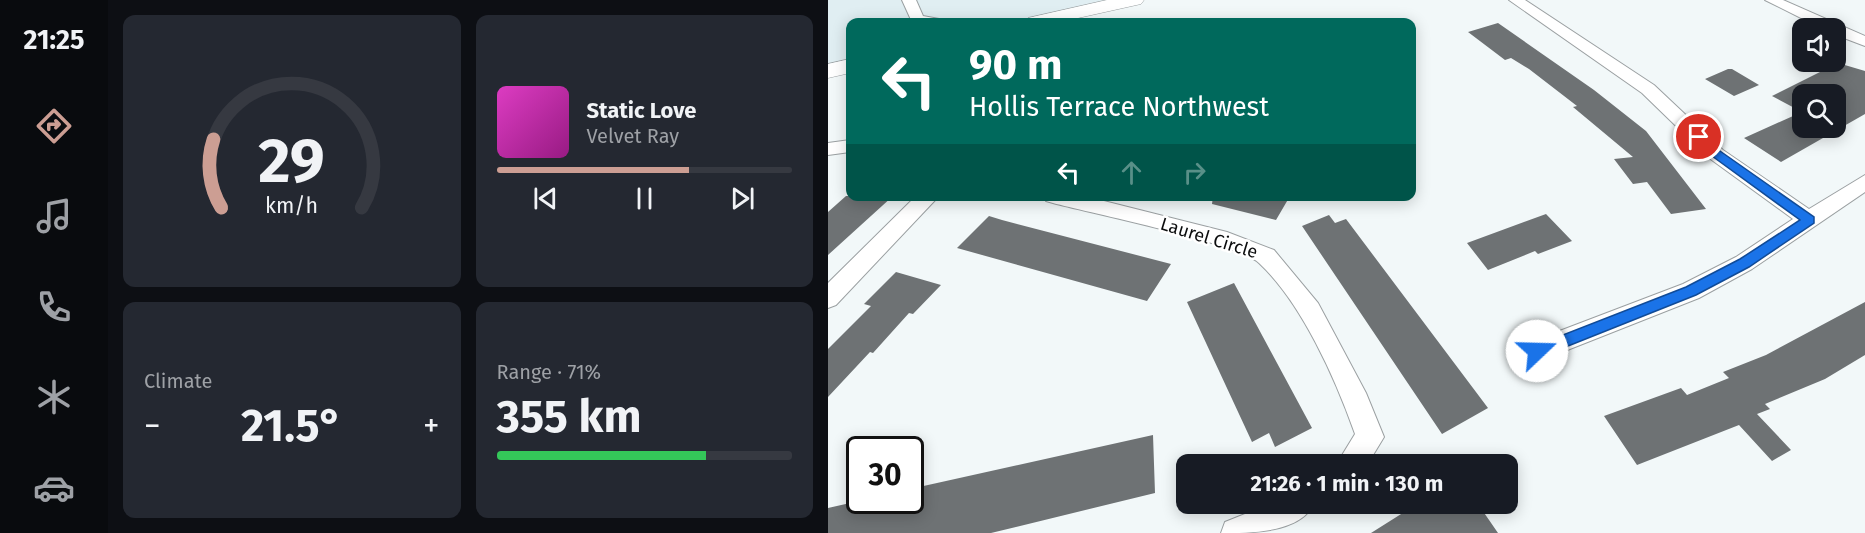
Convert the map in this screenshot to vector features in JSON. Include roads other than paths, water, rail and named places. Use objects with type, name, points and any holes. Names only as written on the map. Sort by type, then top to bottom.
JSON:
[{"type":"street","points":[[909,0],[917,18]]},
{"type":"street","points":[[1053,18],[1134,0]]},
{"type":"street","points":[[1516,0],[1648,89],[1716,154],[1809,220]]},
{"type":"street","points":[[1772,0],[1811,18]]},
{"type":"street","points":[[1846,34],[1865,41]]},
{"type":"street","points":[[828,71],[846,67]]},
{"type":"street","points":[[828,149],[846,147]]},
{"type":"street","points":[[1537,351],[1691,291],[1744,263],[1865,182]]},
{"type":"street","points":[[828,298],[924,201]]},
{"type":"street","name":"Laurel Circle","points":[[1073,201],[1227,240],[1266,256],[1311,310],[1357,402],[1370,437],[1358,454]]},
{"type":"street","points":[[1236,533],[1282,514]]}]
